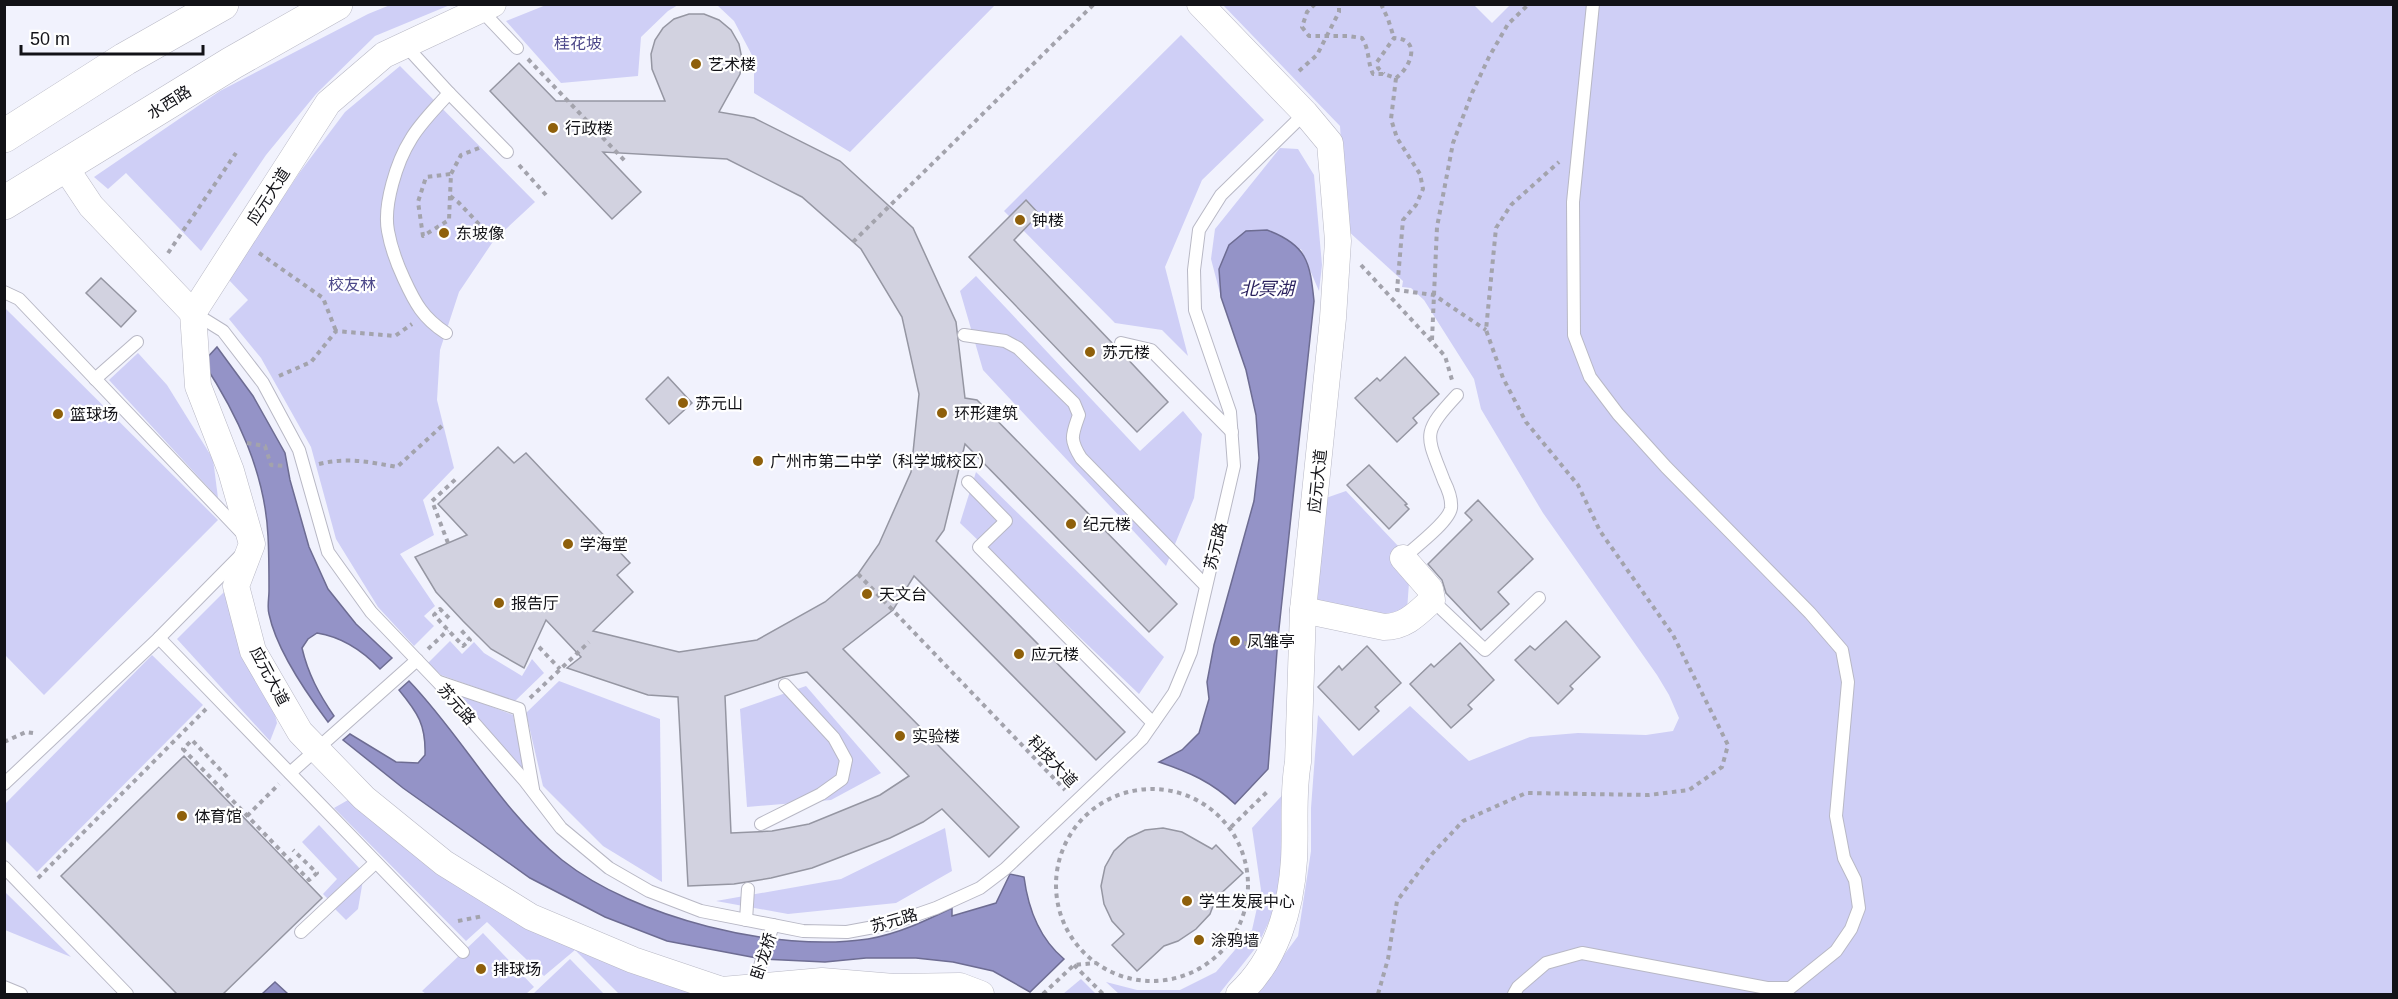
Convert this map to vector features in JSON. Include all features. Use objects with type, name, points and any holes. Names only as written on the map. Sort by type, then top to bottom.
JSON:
[{"type":"main road","points":[[4,136],[125,59],[222,4]]},
{"type":"main road","name":"水西路","points":[[4,203],[232,63],[336,4]]},
{"type":"street","name":"应元大道","points":[[1200,4],[1305,113],[1330,143],[1338,241],[1334,318],[1304,610],[1298,762],[1294,783],[1294,860],[1290,898],[1280,936],[1250,984],[1239,994]]},
{"type":"street","name":"应元大道","points":[[193,313],[328,103],[384,55],[487,7]]},
{"type":"street","points":[[65,167],[91,206],[193,313],[198,386],[231,471],[252,544]]},
{"type":"street","name":"应元大道","points":[[252,544],[236,586],[253,651],[300,732],[364,798],[435,855],[519,909],[633,960],[722,990],[752,991],[822,981],[894,987],[960,986],[981,994]]},
{"type":"street","points":[[1304,610],[1384,627],[1395,627],[1407,622],[1432,600],[1430,589],[1403,558]]},
{"type":"lane","points":[[1514,994],[1518,987],[1545,963],[1582,953],[1767,988],[1790,988],[1836,951],[1851,929],[1859,908],[1855,880],[1844,858],[1836,816],[1848,682],[1842,650],[1810,613],[1666,467],[1618,414],[1590,377],[1574,335],[1573,202],[1593,4]]},
{"type":"lane","points":[[487,7],[517,48]]},
{"type":"lane","points":[[405,45],[507,152]]},
{"type":"lane","points":[[446,333],[430,322],[413,299],[396,262],[387,229],[390,196],[398,166],[411,139],[449,93]]},
{"type":"lane","name":"苏元路","points":[[193,313],[224,331],[263,383],[299,450],[328,552],[371,612],[438,682],[534,793],[561,828],[609,868],[649,891],[700,911],[803,931],[847,932],[890,924],[936,908],[980,888],[1005,869],[1142,739],[1174,693],[1191,652],[1234,466],[1230,412],[1195,310],[1194,270],[1199,230],[1221,195],[1305,113]]},
{"type":"lane","points":[[4,292],[19,299],[252,544],[159,638],[4,784]]},
{"type":"lane","points":[[964,335],[1005,341],[1018,348],[1074,403],[1080,415],[1072,434],[1074,446],[1081,458],[1205,585]]},
{"type":"lane","points":[[95,379],[137,342]]},
{"type":"lane","points":[[1122,344],[1151,350],[1232,432]]},
{"type":"lane","points":[[1403,558],[1444,520],[1451,509],[1450,496],[1430,444],[1430,433],[1435,419],[1456,395]]},
{"type":"lane","points":[[968,482],[1006,521],[979,547],[1153,723]]},
{"type":"lane","points":[[1432,600],[1485,650],[1539,598]]},
{"type":"lane","points":[[159,638],[463,952]]},
{"type":"lane","points":[[290,773],[417,660]]},
{"type":"lane","points":[[438,682],[519,709],[534,793]]},
{"type":"lane","points":[[761,824],[821,794],[842,779],[846,760],[834,738],[785,685]]},
{"type":"lane","points":[[301,932],[375,863]]},
{"type":"lane","points":[[4,867],[127,994]]},
{"type":"lane","points":[[746,920],[748,889]]},
{"type":"lane","name":"卧龙桥","points":[[752,991],[773,925]]},
{"type":"lane","points":[[4,987],[21,994]]},
{"type":"path","points":[[853,242],[1094,4]]},
{"type":"path","points":[[1315,4],[1307,12],[1302,27],[1309,36],[1362,38],[1369,50],[1369,64],[1373,74],[1384,74],[1396,78]]},
{"type":"path","points":[[1280,87],[1317,55],[1338,12],[1339,4]]},
{"type":"path","points":[[1381,4],[1394,38]]},
{"type":"path","points":[[1432,340],[1437,227],[1453,143],[1489,57],[1508,24],[1529,4]]},
{"type":"path","points":[[1384,74],[1378,68],[1377,62],[1394,38]]},
{"type":"path","points":[[1394,38],[1401,39],[1412,52],[1411,62],[1396,78],[1391,119],[1397,138],[1420,174],[1423,189],[1416,205],[1403,220],[1397,290],[1434,295],[1486,330]]},
{"type":"path","points":[[517,48],[625,161]]},
{"type":"path","points":[[450,174],[426,177],[418,202],[423,236],[449,220],[450,174],[461,155],[478,149],[494,138]]},
{"type":"path","points":[[507,152],[546,195]]},
{"type":"path","points":[[154,273],[236,153]]},
{"type":"path","points":[[450,196],[494,240]]},
{"type":"path","points":[[240,239],[323,298],[336,331]]},
{"type":"path","points":[[1338,241],[1432,340],[1444,356],[1456,395]]},
{"type":"path","points":[[336,331],[395,336],[405,331],[423,312]]},
{"type":"path","points":[[263,383],[311,362],[336,331]]},
{"type":"path","points":[[222,449],[234,440],[265,446],[271,465],[304,468],[337,459],[368,461],[396,467],[442,425]]},
{"type":"path","points":[[448,543],[432,501],[458,477]]},
{"type":"path","name":"科技大道","points":[[858,574],[1086,813]]},
{"type":"path","points":[[448,618],[440,609],[434,615],[463,646],[470,639],[461,630]]},
{"type":"path","points":[[417,660],[448,630]]},
{"type":"path","points":[[1244,643],[1254,644],[1265,636],[1284,645]]},
{"type":"path","points":[[519,709],[589,642]]},
{"type":"path","points":[[539,647],[560,669]]},
{"type":"path","points":[[27,890],[217,698]]},
{"type":"path","points":[[227,777],[192,740],[183,749],[309,880],[317,873],[293,850]]},
{"type":"path","points":[[1231,827],[1298,762]]},
{"type":"path","points":[[247,816],[290,773]]},
{"type":"path","points":[[1135,789],[1163,789],[1190,796],[1215,812],[1231,827],[1243,853],[1248,874],[1248,896],[1243,918],[1233,938],[1219,955],[1201,969],[1181,977],[1159,981],[1137,980],[1115,974],[1096,963],[1076,944],[1062,919],[1055,891],[1057,863],[1068,837],[1086,813],[1108,798],[1135,789]]},
{"type":"path","points":[[436,925],[519,909]]},
{"type":"path","points":[[1043,994],[1074,965],[1096,963]]},
{"type":"path","points":[[1074,965],[1103,994]]},
{"type":"green space","points":[[1511,4],[2393,5],[2393,994],[1255,994],[1298,936],[1311,851],[1311,808],[1318,715],[1353,756],[1410,706],[1469,761],[1530,737],[1578,733],[1646,735],[1673,731],[1679,718],[1657,675],[1543,513],[1481,409],[1474,379],[1424,300],[1411,288],[1402,287],[1403,281],[1347,230],[1340,126],[1223,5],[1474,5],[1492,23]]},
{"type":"green space","points":[[390,5],[450,5],[375,36],[316,94],[266,155],[201,251],[126,173],[108,189],[94,177],[220,91],[368,14]]},
{"type":"green space","name":"桂花坡","points":[[546,5],[678,5],[668,11],[641,37],[638,76],[561,83],[506,21]]},
{"type":"green space","points":[[717,5],[995,5],[850,152],[754,93],[754,59],[734,21]]},
{"type":"green space","points":[[1181,35],[1264,120],[1202,180],[1165,267],[1188,356],[1162,330],[1115,323],[1004,211]]},
{"type":"green space","name":"校友林","points":[[400,66],[535,202],[494,240],[459,292],[440,350],[437,400],[454,468],[423,500],[434,535],[400,554],[435,606],[424,616],[434,626],[414,646],[378,607],[336,539],[311,447],[261,358],[229,319],[248,300],[228,279],[300,172],[345,112]]},
{"type":"green space","points":[[1280,148],[1298,149],[1314,175],[1322,265],[1319,291],[1301,249],[1219,269],[1221,297],[1211,259],[1215,229]]},
{"type":"green space","points":[[976,276],[1140,451],[1183,411],[1202,434],[1194,498],[1166,566],[983,370],[960,291]]},
{"type":"green space","name":"篮球场","points":[[5,308],[218,520],[44,695],[5,655]]},
{"type":"green space","points":[[138,353],[167,385],[213,459],[218,498],[109,380]]},
{"type":"green space","points":[[976,472],[1164,657],[1139,694],[960,523]]},
{"type":"green space","points":[[1346,491],[1399,547],[1390,559],[1409,583],[1407,610],[1393,617],[1317,601],[1323,499]]},
{"type":"green space","points":[[227,589],[272,702],[277,723],[270,741],[177,639]]},
{"type":"green space","points":[[450,641],[462,654],[474,642],[484,653],[522,676],[532,659],[544,673],[515,701],[441,675],[428,663]]},
{"type":"green space","points":[[152,655],[203,705],[37,872],[5,840],[5,804]]},
{"type":"green space","points":[[559,681],[660,719],[662,882],[603,846],[543,786],[526,713]]},
{"type":"green space","points":[[806,686],[881,773],[831,800],[747,807],[740,709]]},
{"type":"green space","points":[[450,691],[513,715],[525,775]]},
{"type":"green space","points":[[1288,789],[1287,883],[1258,945],[1219,994],[1119,994],[1106,982],[1137,990],[1180,990],[1216,972],[1252,930],[1261,890],[1252,828]]},
{"type":"green space","points":[[348,800],[361,807],[439,874],[709,994],[619,994],[575,950],[544,976],[487,922],[466,941],[334,808]]},
{"type":"green space","points":[[319,825],[361,870],[329,900],[323,894],[337,879],[302,842]]},
{"type":"green space","points":[[945,828],[952,871],[896,903],[788,914],[716,901],[841,879]]},
{"type":"green space","points":[[363,880],[358,909],[346,920],[334,908]]},
{"type":"green space","points":[[5,892],[71,957],[5,930]]},
{"type":"green space","name":"排球场","points":[[483,933],[534,987],[526,994],[426,994],[422,991]]},
{"type":"green space","name":"排球场","points":[[570,959],[604,994],[533,994]]},
{"type":"green space","points":[[1081,979],[1096,994],[1063,994]]},
{"type":"water","name":"北冥湖","points":[[1267,230],[1291,242],[1304,257],[1311,276],[1314,301],[1278,638],[1268,769],[1235,804],[1200,778],[1159,762],[1182,750],[1199,733],[1209,699],[1207,682],[1214,645],[1254,501],[1259,458],[1256,415],[1246,370],[1221,297],[1219,269],[1229,245],[1246,231]]},
{"type":"water","points":[[217,347],[253,396],[285,453],[290,480],[309,547],[328,589],[356,624],[392,658],[380,669],[366,656],[343,641],[317,633],[308,639],[302,648],[315,684],[334,716],[328,722],[285,656],[269,614],[268,536],[261,489],[238,423],[203,362]]},
{"type":"water","points":[[409,681],[429,703],[501,797],[540,841],[592,881],[628,899],[708,927],[792,941],[831,942],[879,937],[952,908],[952,916],[996,903],[1010,874],[1024,877],[1036,922],[1048,942],[1064,959],[1030,992],[993,971],[953,962],[916,958],[866,958],[825,962],[762,959],[667,941],[605,917],[530,878],[403,788],[343,740],[350,734],[396,762],[418,763],[425,755],[422,727],[416,713],[399,690]]},
{"type":"water","points":[[275,982],[288,994],[262,994]]},
{"type":"building","points":[[689,14],[704,14],[719,20],[731,30],[739,44],[742,59],[740,74],[719,112],[754,118],[840,161],[913,228],[956,322],[965,398],[977,400],[1177,604],[1149,632],[965,444],[944,530],[936,541],[1125,732],[1096,760],[914,576],[893,610],[843,649],[1019,827],[989,857],[942,809],[923,822],[890,838],[812,868],[734,884],[688,886],[678,697],[648,695],[567,668],[581,657],[546,620],[524,668],[491,649],[463,621],[436,592],[415,557],[467,535],[438,504],[498,447],[514,463],[526,453],[630,563],[617,575],[633,592],[593,631],[679,652],[757,640],[825,602],[858,574],[879,544],[911,472],[919,394],[902,317],[861,249],[802,197],[727,159],[603,152],[641,192],[612,219],[490,91],[519,63],[556,101],[665,101],[652,69],[651,54],[655,40],[663,28],[674,19]],"holes":[[[807,672],[909,776],[880,795],[809,824],[772,831],[731,833],[725,696],[783,677]]]},
{"type":"building","name":"苏元楼","points":[[1026,200],[1039,214],[1014,240],[1113,344],[1115,349],[1120,351],[1168,402],[1137,432],[969,257]]},
{"type":"building","points":[[101,278],[136,311],[121,327],[86,293]]},
{"type":"building","points":[[1405,357],[1439,394],[1413,418],[1417,423],[1397,442],[1355,398],[1377,378],[1380,381]]},
{"type":"building","points":[[668,377],[692,403],[669,424],[646,399]]},
{"type":"building","points":[[1369,465],[1407,504],[1405,505],[1409,509],[1389,529],[1347,485]]},
{"type":"building","points":[[1478,500],[1533,559],[1498,592],[1509,604],[1481,630],[1446,593],[1442,580],[1428,564],[1472,520],[1465,513]]},
{"type":"building","points":[[1566,621],[1600,657],[1570,686],[1573,689],[1558,704],[1515,660],[1530,646],[1535,650]]},
{"type":"building","points":[[1460,643],[1494,680],[1468,705],[1472,709],[1451,728],[1410,684],[1431,664],[1434,667]]},
{"type":"building","points":[[1367,646],[1401,683],[1375,707],[1379,711],[1359,730],[1318,687],[1339,666],[1342,670]]},
{"type":"building","name":"体育馆","points":[[184,756],[322,898],[223,994],[177,994],[61,876]]},
{"type":"building","name":"学生发展中心","points":[[1163,828],[1182,832],[1212,849],[1216,845],[1243,873],[1216,898],[1210,914],[1196,929],[1178,941],[1164,946],[1137,971],[1112,945],[1124,934],[1112,921],[1104,904],[1101,886],[1105,867],[1114,851],[1128,838],[1145,830]]},
{"type":"place","name":"艺术楼","points":[[696,64]]},
{"type":"place","name":"行政楼","points":[[553,128]]},
{"type":"place","name":"钟楼","points":[[1020,220]]},
{"type":"place","name":"东坡像","points":[[444,233]]},
{"type":"place","name":"苏元楼","points":[[1090,352]]},
{"type":"place","name":"苏元山","points":[[683,403]]},
{"type":"place","name":"环形建筑","points":[[942,413]]},
{"type":"place","name":"篮球场","points":[[58,414]]},
{"type":"place","name":"广州市第二中学（科学城校区）","points":[[758,461]]},
{"type":"place","name":"纪元楼","points":[[1071,524]]},
{"type":"place","name":"学海堂","points":[[568,544]]},
{"type":"place","name":"天文台","points":[[867,594]]},
{"type":"place","name":"报告厅","points":[[499,603]]},
{"type":"place","name":"凤雏亭","points":[[1235,641]]},
{"type":"place","name":"应元楼","points":[[1019,654]]},
{"type":"place","name":"实验楼","points":[[900,736]]},
{"type":"place","name":"体育馆","points":[[182,816]]},
{"type":"place","name":"学生发展中心","points":[[1187,901]]},
{"type":"place","name":"涂鸦墙","points":[[1199,940]]},
{"type":"place","name":"排球场","points":[[481,969]]}]
